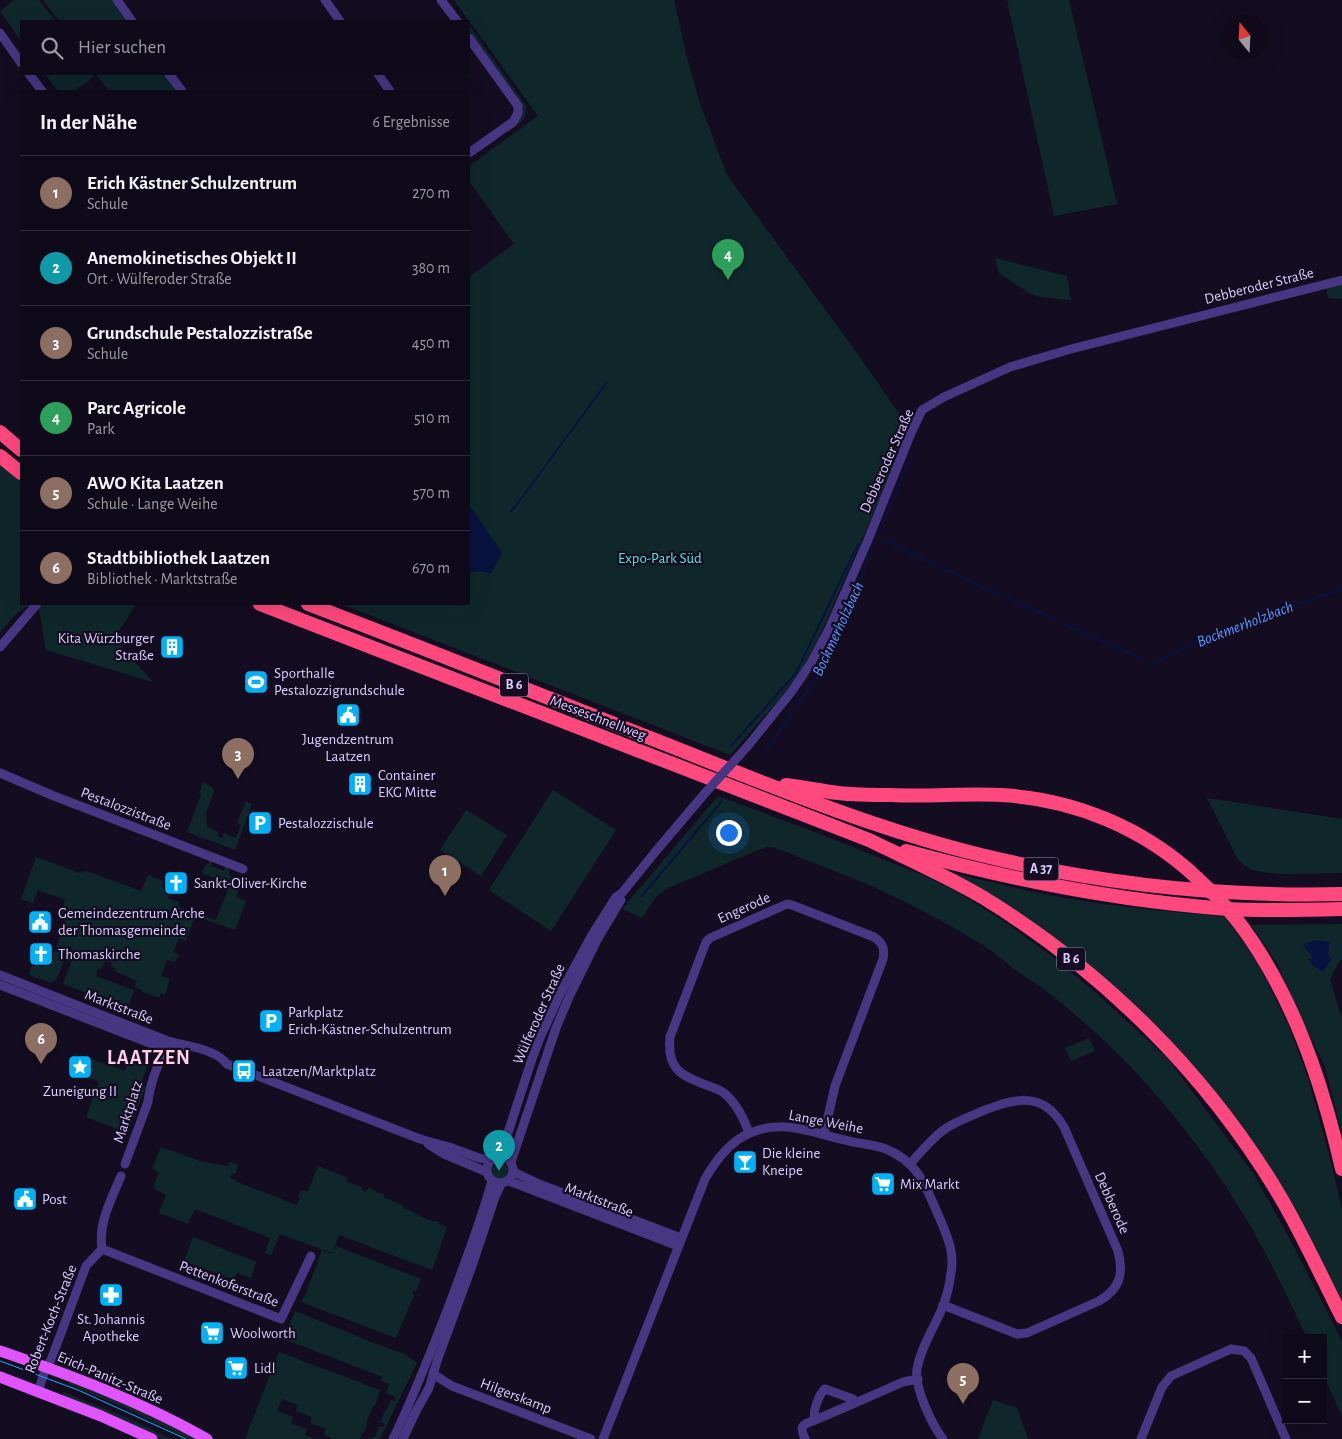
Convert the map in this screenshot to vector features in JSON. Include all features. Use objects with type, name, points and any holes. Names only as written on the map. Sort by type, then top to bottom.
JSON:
[{"type":"highway","points":[[0,432],[20,449]]},
{"type":"highway","points":[[0,456],[20,472]]},
{"type":"highway","name":"Messeschnellweg","points":[[263,605],[869,840]]},
{"type":"highway","name":"Messeschnellweg","points":[[311,605],[758,780]]},
{"type":"highway","name":"A 37","points":[[758,780],[823,806],[931,842],[1045,870],[1153,887],[1229,893],[1342,894]]},
{"type":"highway","name":"B 6","points":[[758,780],[840,793],[894,796],[1002,795],[1042,800],[1089,812],[1130,830],[1155,844],[1180,862],[1219,899],[1237,920],[1266,963],[1293,1016],[1318,1080],[1342,1169]]},
{"type":"highway","name":"A 37","points":[[869,840],[978,870],[1043,884],[1152,902],[1229,909],[1342,909]]},
{"type":"highway","name":"B 6","points":[[869,840],[955,882],[1022,923],[1061,950],[1084,969],[1152,1031],[1209,1095],[1258,1162],[1296,1226],[1342,1317]]},
{"type":"main road","name":"Erich-Panitz-Straße","points":[[0,1350],[46,1366],[112,1393],[206,1439]]},
{"type":"main road","points":[[0,1377],[101,1416],[152,1439]]},
{"type":"street","points":[[117,0],[131,20]]},
{"type":"street","points":[[324,0],[339,20]]},
{"type":"street","points":[[442,0],[456,20]]},
{"type":"street","points":[[0,33],[20,62]]},
{"type":"street","points":[[470,39],[518,106],[518,114],[513,122],[470,152]]},
{"type":"street","points":[[30,75],[41,90]]},
{"type":"street","points":[[171,75],[181,90]]},
{"type":"street","points":[[379,75],[389,90]]},
{"type":"street","name":"Debberoder Straße","points":[[746,747],[811,663],[868,540],[922,410],[944,397],[1010,367],[1090,344],[1342,280]]},
{"type":"street","points":[[0,647],[34,607]]},
{"type":"street","name":"Wülferoder Straße","points":[[496,1158],[532,1059],[570,985],[621,901],[622,893],[746,747]]},
{"type":"street","name":"Pestalozzistraße","points":[[0,773],[54,796],[243,869]]},
{"type":"street","name":"Engerode","points":[[749,1133],[746,1124],[724,1092],[685,1076],[675,1068],[670,1054],[670,1037],[706,942],[710,938],[787,904],[874,937],[880,941],[884,952],[884,959],[835,1086],[824,1134]]},
{"type":"street","name":"Marktstraße","points":[[0,975],[167,1045]]},
{"type":"street","name":"Marktstraße","points":[[0,985],[167,1045],[192,1046],[223,1058],[228,1064],[420,1139],[479,1158],[496,1158]]},
{"type":"street","name":"Wülferoder Straße","points":[[511,1162],[570,985]]},
{"type":"street","name":"Marktplatz","points":[[125,1164],[148,1102],[151,1085],[167,1045]]},
{"type":"street","name":"Debberode","points":[[910,1164],[945,1129],[968,1118],[1015,1100],[1038,1103],[1054,1114],[1064,1127],[1118,1251],[1121,1270],[1118,1283],[1108,1296],[1027,1333],[1017,1334],[943,1305]]},
{"type":"street","name":"Lange Weihe","points":[[603,1439],[705,1179],[727,1148],[749,1133],[777,1127],[791,1127],[886,1150],[910,1164],[917,1171],[925,1185],[951,1248],[953,1260],[943,1305],[922,1353],[917,1371],[924,1404],[933,1424],[943,1439]]},
{"type":"street","name":"Marktstraße","points":[[420,1139],[444,1154],[489,1176]]},
{"type":"street","points":[[393,1439],[409,1405],[468,1255],[489,1176],[488,1165],[496,1158],[506,1158],[514,1167],[514,1172],[495,1197],[429,1388],[403,1439]]},
{"type":"street","name":"Marktstraße","points":[[514,1172],[680,1242]]},
{"type":"street","points":[[102,1249],[100,1240],[102,1222],[121,1176]]},
{"type":"street","points":[[489,1176],[496,1183],[505,1182]]},
{"type":"street","name":"Marktstraße","points":[[505,1182],[680,1242]]},
{"type":"street","name":"Pettenkoferstraße","points":[[102,1249],[281,1319],[311,1256]]},
{"type":"street","name":"Robert-Koch-Straße","points":[[38,1392],[46,1366],[51,1360],[86,1266],[102,1249]]},
{"type":"street","points":[[1141,1439],[1162,1387],[1171,1376],[1231,1349],[1244,1351],[1251,1358],[1286,1439]]},
{"type":"street","name":"Hilgerskamp","points":[[433,1374],[452,1386],[591,1439]]},
{"type":"street","points":[[805,1439],[802,1431],[804,1424],[903,1382],[918,1379]]},
{"type":"street","points":[[815,1420],[814,1416],[825,1388],[853,1399],[855,1402]]},
{"type":"green space","points":[[14,0],[39,0],[54,20],[20,20],[20,40],[0,11]]},
{"type":"green space","points":[[43,0],[117,0],[131,20],[58,20]]},
{"type":"green space","name":"Expo-Park Süd","points":[[454,0],[674,0],[699,101],[727,175],[909,428],[817,642],[802,669],[778,701],[730,755],[344,605],[470,605],[470,572],[491,573],[502,553],[470,506],[470,276],[514,244],[470,182],[470,165],[538,116]]},
{"type":"green space","points":[[1007,0],[1069,0],[1117,204],[1054,216]]},
{"type":"green space","points":[[470,26],[526,106],[524,118],[508,132],[507,129],[522,116],[522,104],[470,32]]},
{"type":"green space","points":[[46,75],[93,75],[94,77],[75,90],[57,90]]},
{"type":"green space","points":[[97,75],[170,75],[181,90],[108,90]]},
{"type":"green space","points":[[995,258],[1067,276],[1071,300],[1040,297],[1029,293],[999,273]]},
{"type":"green space","points":[[1342,283],[1342,299],[1328,298],[1325,287]]},
{"type":"green space","points":[[0,465],[20,481],[20,605],[29,605],[17,613],[0,632]]},
{"type":"green space","points":[[43,605],[135,605],[114,639],[153,682],[46,650],[39,609]]},
{"type":"green space","points":[[203,782],[213,788],[214,792],[206,813],[207,827],[219,832],[218,836],[222,838],[224,833],[236,838],[241,825],[237,823],[246,801],[252,804],[235,850],[187,832],[201,795]]},
{"type":"green space","points":[[553,790],[616,830],[551,931],[489,890]]},
{"type":"green space","points":[[718,796],[920,874],[952,889],[1002,920],[1053,957],[1095,992],[1168,1059],[1253,1173],[1291,1241],[1342,1342],[1342,1416],[1327,1383],[1327,1334],[1305,1334],[1260,1242],[1227,1188],[1186,1131],[1141,1078],[1091,1028],[1037,984],[990,950],[934,917],[888,894],[776,848],[767,847],[758,850],[666,889],[655,898],[642,918],[622,909]]},
{"type":"green space","points":[[1207,798],[1342,819],[1342,873],[1281,874],[1251,870],[1238,860]]},
{"type":"green space","points":[[466,810],[507,835],[481,876],[440,850]]},
{"type":"green space","points":[[211,856],[214,857],[211,866],[224,871],[227,862],[231,879],[240,886],[236,897],[246,901],[235,930],[195,916],[186,941],[179,938],[173,952],[179,955],[176,961],[167,960],[161,976],[170,979],[165,995],[161,993],[159,998],[142,992],[142,990],[135,987],[137,981],[115,971],[116,968],[111,967],[112,963],[105,961],[101,969],[98,968],[96,976],[134,990],[128,1009],[63,984],[74,953],[70,946],[56,980],[51,983],[29,975],[33,962],[37,965],[38,960],[49,959],[48,956],[56,951],[66,921],[59,918],[65,900],[38,890],[33,903],[21,899],[36,857],[79,873],[86,871],[141,891],[148,875],[164,881],[162,885],[165,891],[170,893],[168,898],[179,902],[178,906],[185,909],[185,911],[216,920],[228,890],[222,887],[224,882],[202,873],[206,864],[208,865]]},
{"type":"green space","points":[[946,871],[1018,889],[1088,902],[1226,917],[1258,964],[1288,1024],[1308,1078],[1342,1210],[1342,1302],[1327,1271],[1169,1042]]},
{"type":"green space","points":[[1342,924],[1342,959],[1330,979],[1342,1019],[1342,1133],[1325,1066],[1298,1012],[1278,964],[1251,925]]},
{"type":"green space","points":[[1089,1038],[1095,1051],[1071,1061],[1065,1048]]},
{"type":"green space","points":[[134,1049],[140,1055],[147,1068],[142,1079],[145,1088],[128,1133],[86,1117],[99,1082],[69,1071],[75,1053],[125,1071]]},
{"type":"green space","points":[[161,1147],[200,1161],[228,1166],[230,1162],[238,1165],[235,1174],[232,1173],[230,1178],[297,1205],[301,1190],[308,1192],[318,1166],[348,1178],[346,1181],[363,1188],[362,1190],[366,1192],[368,1188],[384,1195],[383,1197],[403,1205],[402,1207],[417,1215],[439,1222],[438,1224],[447,1227],[432,1270],[339,1235],[332,1253],[280,1234],[271,1255],[265,1253],[270,1238],[195,1209],[188,1224],[159,1213],[166,1195],[153,1188],[159,1172],[152,1169]]},
{"type":"green space","points":[[500,1163],[506,1165],[508,1171],[506,1177],[500,1179],[494,1177],[492,1171],[494,1165]]},
{"type":"green space","points":[[193,1237],[256,1262],[251,1278],[237,1273],[234,1280],[184,1261]]},
{"type":"green space","points":[[336,1246],[421,1279],[416,1291],[414,1290],[412,1294],[414,1295],[396,1338],[301,1302],[322,1250],[332,1254]]},
{"type":"green space","points":[[295,1311],[403,1353],[417,1363],[380,1439],[372,1439],[375,1437],[379,1426],[383,1427],[385,1424],[381,1422],[385,1411],[391,1400],[395,1401],[396,1397],[386,1393],[389,1384],[381,1381],[382,1377],[284,1339]]},
{"type":"green space","points":[[279,1352],[380,1390],[375,1406],[373,1406],[366,1423],[364,1433],[362,1433],[359,1439],[334,1439],[324,1435],[326,1429],[310,1423],[312,1417],[296,1411],[298,1405],[282,1399],[277,1411],[293,1417],[291,1423],[307,1429],[305,1435],[315,1439],[245,1439]]},
{"type":"green space","points":[[70,1380],[125,1403],[199,1439],[189,1439],[123,1407],[68,1384]]},
{"type":"green space","points":[[64,1392],[130,1419],[171,1439],[161,1439],[62,1396]]},
{"type":"green space","points":[[993,1400],[1017,1408],[1028,1439],[978,1439]]},
{"type":"shaded area","points":[[470,506],[502,553],[491,573],[470,572]]},
{"type":"shaded area","points":[[1313,940],[1330,942],[1328,954],[1332,959],[1323,972],[1310,963],[1311,955],[1303,945]]},
{"type":"waterway","points":[[511,511],[607,382]]},
{"type":"waterway","points":[[880,530],[912,455]]},
{"type":"waterway","name":"Bockmerholzbach","points":[[882,538],[936,566]]},
{"type":"waterway","points":[[731,746],[796,673],[858,544]]},
{"type":"waterway","name":"Bockmerholzbach","points":[[764,754],[820,673],[846,618],[872,550]]},
{"type":"waterway","name":"Bockmerholzbach","points":[[942,568],[1002,596]]},
{"type":"waterway","name":"Bockmerholzbach","points":[[1151,664],[1213,633],[1342,589]]},
{"type":"waterway","name":"Bockmerholzbach","points":[[1008,598],[1058,621]]},
{"type":"waterway","name":"Bockmerholzbach","points":[[1064,624],[1142,659]]},
{"type":"waterway","name":"Bockmerholzbach","points":[[642,896],[722,801]]},
{"type":"tram line","points":[[0,1361],[78,1390],[186,1439]]},
{"type":"place","name":"Parc Agricole","points":[[728,280]]},
{"type":"place","name":"Kita Würzburger Straße","points":[[172,647]]},
{"type":"place","name":"Sporthalle Pestalozzigrundschule","points":[[256,682]]},
{"type":"place","name":"Jugendzentrum Laatzen","points":[[348,715]]},
{"type":"place","name":"Grundschule Pestalozzistraße","points":[[238,779]]},
{"type":"place","name":"Container EKG Mitte","points":[[360,784]]},
{"type":"place","name":"Pestalozzischule","points":[[260,823]]},
{"type":"place","name":"Sankt-Oliver-Kirche","points":[[176,883]]},
{"type":"place","name":"Erich Kästner Schulzentrum","points":[[445,896]]},
{"type":"place","name":"Gemeindezentrum Arche der Thomasgemeinde","points":[[40,922]]},
{"type":"place","name":"Thomaskirche","points":[[41,954]]},
{"type":"place","name":"Parkplatz Erich-Kästner-Schulzentrum","points":[[271,1021]]},
{"type":"place","name":"Stadtbibliothek Laatzen","points":[[41,1064]]},
{"type":"place","name":"Zuneigung II","points":[[80,1067]]},
{"type":"place","name":"Laatzen/Marktplatz","points":[[244,1071]]},
{"type":"place","name":"Die kleine Kneipe","points":[[745,1162]]},
{"type":"place","name":"Anemokinetisches Objekt II","points":[[499,1171]]},
{"type":"place","name":"Mix Markt","points":[[883,1184]]},
{"type":"place","name":"Post","points":[[25,1199]]},
{"type":"place","name":"St. Johannis Apotheke","points":[[111,1295]]},
{"type":"place","name":"Woolworth","points":[[212,1333]]},
{"type":"place","name":"Lidl","points":[[236,1368]]},
{"type":"place","name":"AWO Kita Laatzen","points":[[963,1404]]},
{"type":"district","name":"LAATZEN","points":[[149,1058]]}]
